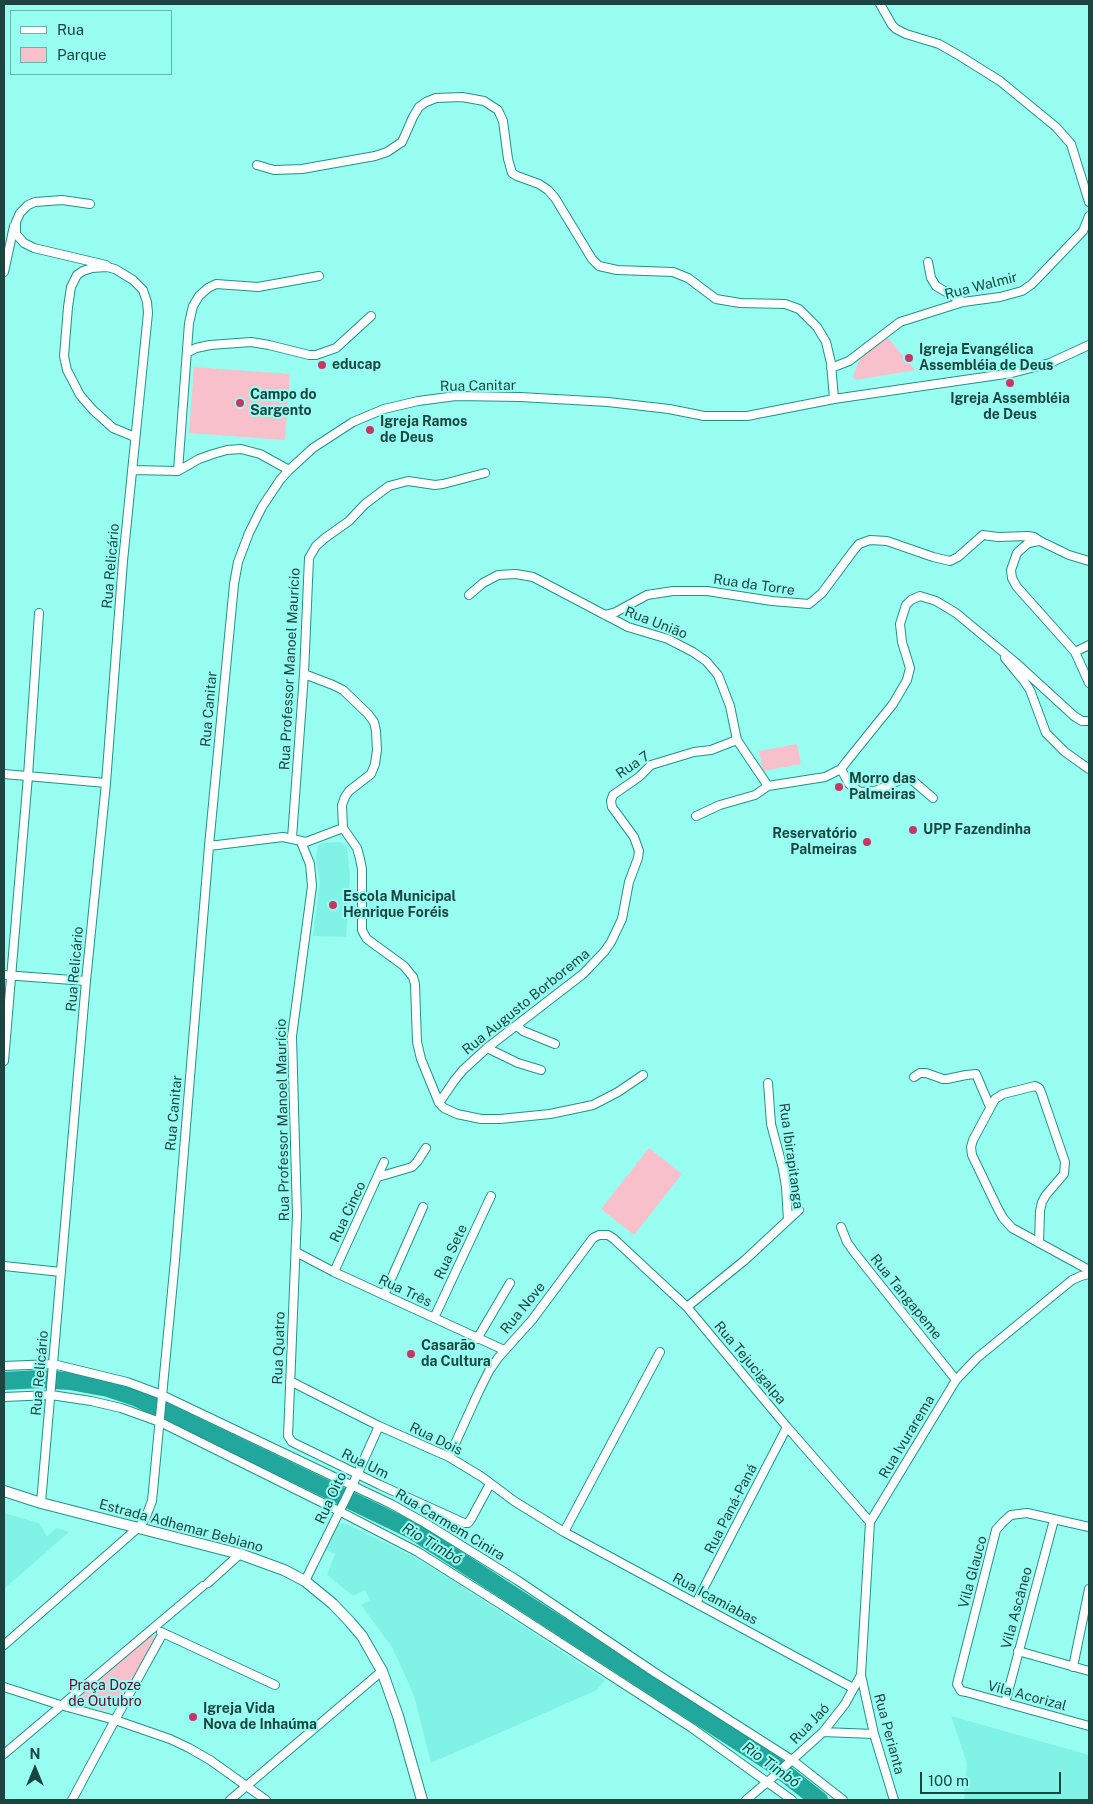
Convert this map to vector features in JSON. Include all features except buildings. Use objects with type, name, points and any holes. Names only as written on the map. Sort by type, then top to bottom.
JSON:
[{"type":"main road","name":"Estrada Adhemar Bebiano","points":[[4,1491],[41,1503],[240,1554],[284,1570],[305,1581],[333,1604],[362,1636],[382,1671],[398,1716],[422,1800]]},
{"type":"street","points":[[880,4],[892,25],[906,34],[939,44],[960,56],[1000,82],[1048,120],[1071,144],[1089,202]]},
{"type":"street","points":[[256,165],[274,170],[302,169],[374,156],[387,152],[402,142],[413,117],[426,102],[436,98],[462,96],[484,101],[498,110],[503,121],[508,159],[512,173],[539,184],[548,190],[555,198],[592,259],[599,266],[617,270],[673,272],[688,278],[716,299],[740,303],[772,303],[793,306],[799,309],[817,327],[826,342],[834,399]]},
{"type":"street","points":[[4,272],[12,232],[22,210],[35,202],[62,200],[90,204]]},
{"type":"street","name":"Rua Walmir","points":[[831,368],[849,361],[900,322],[963,302],[1010,295],[1026,289],[1083,231],[1089,216]]},
{"type":"street","name":"Rua Relicário","points":[[16,222],[15,230],[19,239],[34,248],[94,261],[115,269],[142,290],[147,302],[148,312],[132,470],[106,783],[86,981],[41,1503]]},
{"type":"street","points":[[928,262],[931,278],[936,286],[963,302]]},
{"type":"street","points":[[115,269],[107,266],[92,268],[83,271],[74,281],[68,307],[64,356],[70,375],[80,395],[93,410],[114,428],[135,437]]},
{"type":"street","points":[[178,471],[189,323],[193,306],[201,293],[212,285],[258,287],[319,276]]},
{"type":"street","points":[[187,354],[196,348],[210,344],[251,342],[316,355],[336,348],[371,316]]},
{"type":"street","name":"Rua Canitar","points":[[139,1527],[149,1511],[152,1501],[175,1260],[230,611],[238,562],[255,520],[280,480],[313,448],[353,422],[384,409],[435,398],[477,396],[608,402],[669,409],[704,416],[748,416],[834,399],[1012,373],[1050,363],[1089,345]]},
{"type":"street","points":[[132,470],[178,471],[199,459],[213,454],[241,449],[260,454],[289,470]]},
{"type":"street","name":"Rua Professor Manoel Maurício","points":[[292,838],[304,674],[309,558],[316,546],[325,538],[349,521],[376,495],[394,484],[408,481],[435,485],[484,473]]},
{"type":"street","name":"Rua da Torre","points":[[605,615],[616,612],[647,595],[673,591],[707,591],[772,601],[809,604],[822,593],[859,544],[870,540],[887,541],[950,561],[958,558],[983,535],[998,537],[1028,536],[1034,537],[1040,542]]},
{"type":"street","points":[[1089,561],[1040,542],[1027,544],[1017,553],[1012,565],[1012,578],[1023,594],[1075,652],[1089,684]]},
{"type":"street","name":"Rua União","points":[[469,596],[483,583],[498,575],[524,576],[541,581],[628,627],[668,639],[689,649],[715,670],[730,706],[737,740],[768,786]]},
{"type":"street","points":[[696,816],[720,805],[760,793],[768,786],[825,777],[841,769],[892,704],[910,674],[909,662],[899,630],[903,612],[911,600],[915,598],[924,596],[956,613],[994,644],[1074,716],[1082,721],[1089,721]]},
{"type":"street","points":[[4,1061],[7,976],[28,776],[39,614]]},
{"type":"street","points":[[994,644],[1030,690],[1046,732],[1065,752],[1089,769]]},
{"type":"street","points":[[1075,652],[1089,645]]},
{"type":"street","points":[[304,674],[333,684],[343,690],[374,722],[377,750],[375,764],[372,774],[349,791],[345,797],[342,806],[343,828],[357,848],[362,869],[362,930],[367,939],[404,966],[413,977],[415,984],[417,1042],[421,1059],[439,1103],[444,1108],[457,1114],[481,1119],[500,1120],[550,1114],[593,1105],[618,1092],[643,1075]]},
{"type":"street","name":"Rua 7","points":[[638,858],[639,851],[634,838],[612,807],[613,795],[639,777],[651,765],[694,752],[708,751],[737,740]]},
{"type":"street","points":[[841,769],[849,784],[860,792],[875,791],[906,778],[912,780],[933,798]]},
{"type":"street","points":[[4,774],[106,783]]},
{"type":"street","points":[[209,846],[282,837],[306,842],[343,828]]},
{"type":"street","name":"Rua Professor Manoel Maurício","points":[[296,1252],[296,1148],[292,1036],[312,886],[310,864],[300,842]]},
{"type":"street","name":"Rua Augusto Borborema","points":[[439,1103],[454,1080],[487,1048],[583,974],[604,952],[622,919],[630,882],[638,858]]},
{"type":"street","points":[[7,976],[86,981]]},
{"type":"street","points":[[517,1026],[523,1031],[555,1044]]},
{"type":"street","points":[[487,1048],[541,1070]]},
{"type":"street","points":[[914,1077],[926,1072],[942,1080],[976,1074],[990,1107]]},
{"type":"street","name":"Rua Ibirapitanga","points":[[688,1307],[746,1260],[788,1220],[786,1187],[772,1124],[768,1083]]},
{"type":"street","points":[[1040,1243],[1040,1211],[1042,1202],[1064,1174],[1065,1169],[1062,1153],[1041,1092],[1037,1087],[1003,1094],[996,1099],[990,1107],[972,1147],[975,1164],[1003,1218],[1012,1228],[1089,1272]]},
{"type":"street","points":[[378,1177],[412,1166],[426,1148]]},
{"type":"street","name":"Rua Cinco","points":[[334,1272],[384,1162]]},
{"type":"street","name":"Rua Sete","points":[[434,1318],[491,1196]]},
{"type":"street","points":[[384,1295],[423,1207]]},
{"type":"street","points":[[788,1220],[799,1210]]},
{"type":"street","name":"Rua Tangapeme","points":[[841,1227],[847,1242],[854,1252],[956,1380]]},
{"type":"street","name":"Rua Tejucigalpa","points":[[599,1235],[608,1235],[614,1239],[688,1307],[787,1427],[870,1522]]},
{"type":"street","name":"Rua Nove","points":[[449,1457],[489,1371],[504,1350],[532,1320],[593,1238],[599,1235]]},
{"type":"street","name":"Rua Três","points":[[296,1252],[334,1272],[504,1350]]},
{"type":"street","name":"Rua Quatro","points":[[292,1442],[287,1433],[296,1252]]},
{"type":"street","points":[[4,1266],[61,1272]]},
{"type":"street","name":"Rua Ivurarema","points":[[861,1675],[870,1522],[956,1380],[977,1358],[1072,1280],[1089,1272]]},
{"type":"street","points":[[477,1339],[510,1283]]},
{"type":"street","points":[[564,1532],[660,1352]]},
{"type":"street","name":"Rua Carmem Cinira","points":[[4,1366],[53,1367],[102,1375],[162,1398],[391,1504],[517,1580],[790,1762],[843,1800]]},
{"type":"street","name":"Rua Dois","points":[[290,1381],[379,1426],[449,1457],[564,1532]]},
{"type":"street","points":[[4,1397],[51,1392],[121,1408],[160,1420],[340,1509],[418,1552],[502,1604],[692,1728],[769,1781],[792,1800]]},
{"type":"street","name":"Rua Oito","points":[[305,1581],[379,1426]]},
{"type":"street","name":"Rua Paná-Paná","points":[[696,1603],[787,1427]]},
{"type":"street","name":"Rua Um","points":[[292,1442],[464,1524],[468,1523],[471,1519],[490,1484]]},
{"type":"street","name":"Vila Glauco","points":[[958,1688],[958,1678],[996,1530],[1011,1515],[1019,1513],[1027,1513],[1089,1528]]},
{"type":"street","name":"Vila Ascâneo","points":[[1005,1703],[1054,1520]]},
{"type":"street","points":[[4,1645],[139,1527]]},
{"type":"street","name":"Rua Icamiabas","points":[[564,1532],[854,1688]]},
{"type":"street","points":[[4,1754],[60,1705],[206,1585],[240,1554]]},
{"type":"street","points":[[1073,1667],[1087,1617],[1089,1589]]},
{"type":"street","points":[[153,1628],[274,1685]]},
{"type":"street","points":[[72,1800],[114,1720],[164,1633]]},
{"type":"street","points":[[1018,1651],[1089,1671]]},
{"type":"street","points":[[230,1800],[382,1671]]},
{"type":"street","name":"Rua Jaó","points":[[746,1800],[823,1732],[845,1704],[861,1675]]},
{"type":"street","name":"Rua Perianta","points":[[861,1675],[874,1734],[894,1800]]},
{"type":"street","points":[[4,1687],[149,1731],[189,1748],[266,1800]]},
{"type":"street","name":"Vila Acorizal","points":[[958,1688],[966,1692],[1089,1726]]},
{"type":"street","points":[[823,1732],[874,1734]]},
{"type":"shaded area","name":"Escola Municipal Henrique Foréis","points":[[340,842],[347,848],[350,875],[346,937],[313,936],[320,882],[316,860],[318,845]]},
{"type":"shaded area","points":[[4,1513],[39,1523],[47,1536],[57,1528],[69,1532],[4,1589]]},
{"type":"shaded area","points":[[344,1523],[412,1556],[441,1573],[605,1680],[597,1690],[431,1763],[410,1686],[392,1647],[361,1605],[370,1600],[365,1590],[353,1596],[327,1575],[335,1554],[325,1549],[337,1525]]},
{"type":"shaded area","points":[[951,1716],[1089,1755],[1089,1800],[964,1800],[967,1763]]},
{"type":"green space","points":[[887,337],[915,370],[855,380],[853,377],[860,358]]},
{"type":"green space","name":"Campo do Sargento","points":[[194,367],[290,374],[285,440],[189,433]]},
{"type":"green space","points":[[797,744],[801,764],[763,771],[759,751]]},
{"type":"green space","points":[[649,1148],[682,1174],[634,1235],[601,1209]]},
{"type":"green space","name":"Praça Doze de Outubro","points":[[151,1636],[155,1637],[156,1640],[114,1707],[102,1710],[84,1702],[84,1693]]},
{"type":"waterway","name":"Rio Timbó","points":[[4,1381],[40,1379],[70,1381],[108,1388],[135,1397],[412,1530],[773,1764],[819,1800]]},
{"type":"place","name":"Igreja Evangélica Assembléia de Deus","points":[[909,358]]},
{"type":"place","name":"educap","points":[[322,365]]},
{"type":"place","name":"Igreja Assembléia de Deus","points":[[1010,383]]},
{"type":"place","name":"Campo do Sargento","points":[[240,403]]},
{"type":"place","name":"Igreja Ramos de Deus","points":[[370,430]]},
{"type":"place","name":"Morro das Palmeiras","points":[[839,787]]},
{"type":"place","name":"UPP Fazendinha","points":[[913,830]]},
{"type":"place","name":"Reservatório Palmeiras","points":[[867,842]]},
{"type":"place","name":"Escola Municipal Henrique Foréis","points":[[333,905]]},
{"type":"place","name":"Casarão da Cultura","points":[[411,1354]]},
{"type":"place","name":"Igreja Vida Nova de Inhaúma","points":[[193,1717]]}]
